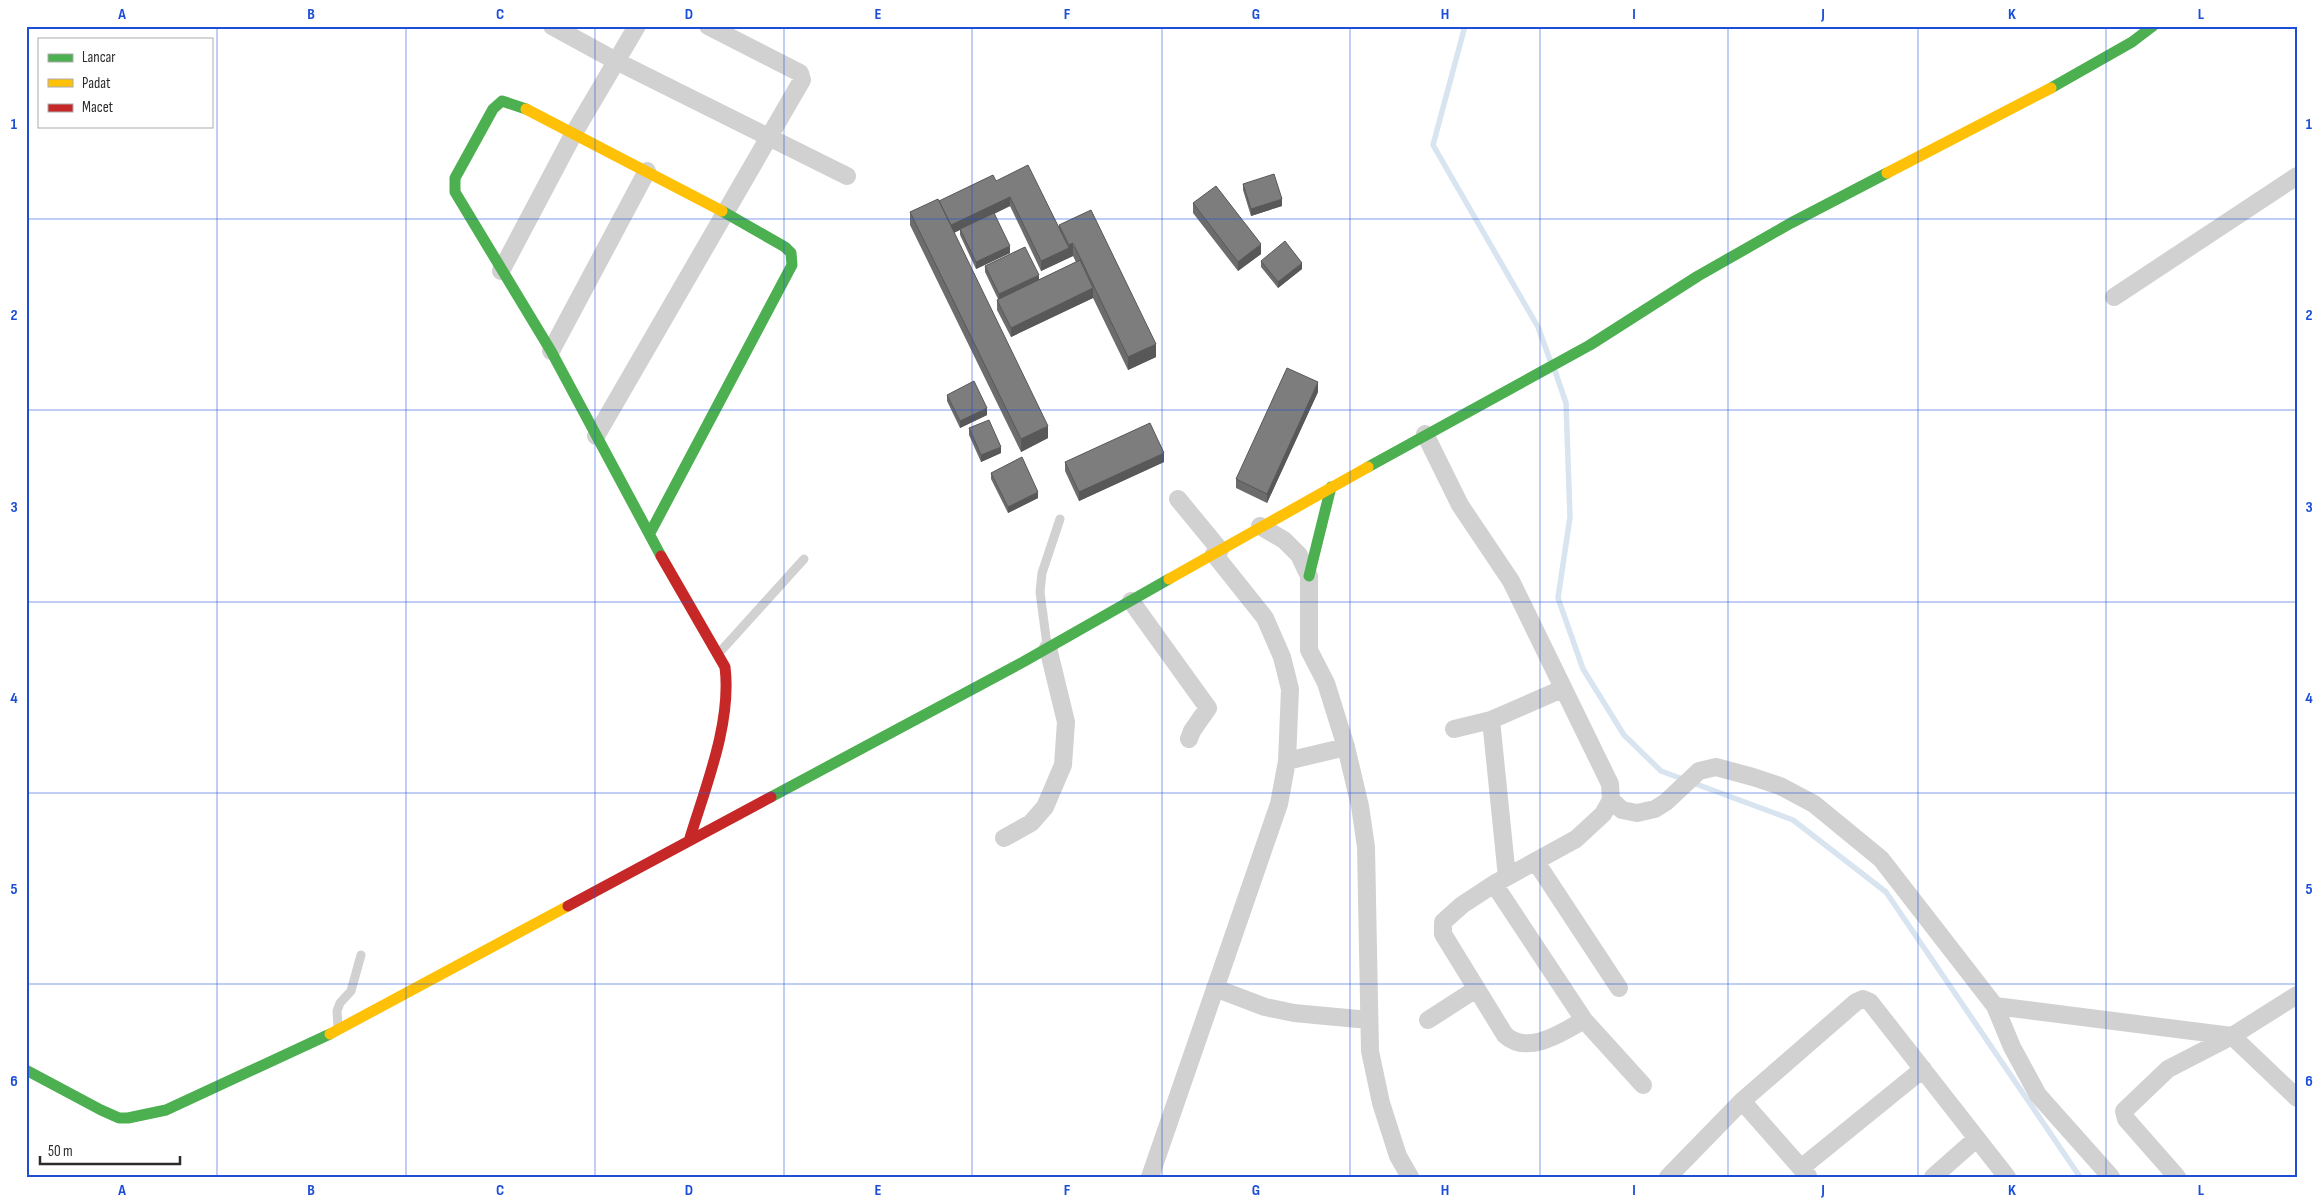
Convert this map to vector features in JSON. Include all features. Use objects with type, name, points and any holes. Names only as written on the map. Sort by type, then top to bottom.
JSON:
[{"type":"street","points":[[552,26],[616,61],[848,176]]},
{"type":"street","points":[[501,271],[574,133],[637,26]]},
{"type":"street","points":[[596,436],[802,80],[800,73],[708,26]]},
{"type":"street","points":[[26,1070],[101,1110],[120,1118],[128,1118],[166,1110],[338,1030],[689,841],[796,786],[1048,648],[1260,526],[1590,345],[1698,276],[1791,223],[2043,93],[2132,42],[2153,26]]},
{"type":"street","points":[[650,533],[792,265],[791,253],[785,247],[725,212],[518,105],[502,101],[493,109],[454,178],[455,192],[550,351],[668,568],[719,653],[725,667],[727,682],[721,732],[689,841]]},
{"type":"street","points":[[550,351],[647,171]]},
{"type":"street","points":[[2114,297],[2296,178]]},
{"type":"street","points":[[1425,434],[1460,505],[1511,581],[1562,689],[1610,784],[1611,800],[1603,814],[1576,838],[1462,905],[1443,922],[1443,934],[1498,1025],[1514,1041],[1520,1043],[1546,1040],[1584,1020]]},
{"type":"street","points":[[1331,487],[1309,576],[1309,650],[1326,683],[1346,747],[1360,806],[1366,848],[1370,1051],[1381,1103],[1398,1156],[1410,1177]]},
{"type":"street","points":[[1150,1177],[1279,804],[1287,761],[1290,689],[1282,657],[1265,618],[1178,499]]},
{"type":"street","points":[[1260,526],[1284,540],[1298,555],[1309,576]]},
{"type":"street","points":[[1131,601],[1208,708],[1189,738]]},
{"type":"street","points":[[1004,838],[1031,823],[1045,807],[1063,765],[1066,722],[1048,648]]},
{"type":"street","points":[[1282,657],[1309,650]]},
{"type":"street","points":[[1454,729],[1491,720],[1562,689]]},
{"type":"street","points":[[1491,720],[1500,881],[1584,1020],[1643,1086]]},
{"type":"street","points":[[1287,761],[1346,747]]},
{"type":"street","points":[[1611,800],[1622,810],[1637,813],[1655,809],[1666,802],[1699,771],[1716,767],[1752,776],[1780,786],[1814,804],[1881,859],[1995,1006],[2012,1047],[2038,1095],[2111,1177]]},
{"type":"street","points":[[1536,862],[1619,988]]},
{"type":"street","points":[[1215,988],[1264,1007],[1369,1020]]},
{"type":"street","points":[[1428,1020],[1476,989]]},
{"type":"street","points":[[2177,1177],[2126,1119],[2124,1111],[2168,1069],[2232,1036],[2297,995]]},
{"type":"street","points":[[1668,1177],[1742,1101],[1856,1002],[1863,999],[1870,1002],[2007,1177]]},
{"type":"street","points":[[1995,1006],[2232,1036],[2297,1098]]},
{"type":"street","points":[[1742,1101],[1805,1172],[1923,1069]]},
{"type":"street","points":[[1933,1177],[1976,1139]]},
{"type":"lane","points":[[1048,648],[1040,592],[1042,573],[1060,519]]},
{"type":"lane","points":[[719,653],[804,559]]},
{"type":"lane","points":[[338,1030],[337,1012],[340,1003],[351,991],[361,955]]},
{"type":"building","points":[[1028,165],[1069,248],[1041,261],[1010,197],[951,225],[939,201],[993,175],[996,181]]},
{"type":"building","points":[[1274,174],[1282,199],[1251,209],[1243,184]]},
{"type":"building","points":[[1216,186],[1261,244],[1238,262],[1193,203]]},
{"type":"building","points":[[938,199],[1048,426],[1021,439],[910,212]]},
{"type":"building","points":[[1091,210],[1156,344],[1128,357],[1073,243],[1069,245],[1059,225]]},
{"type":"building","points":[[994,213],[1010,246],[976,262],[960,229]]},
{"type":"building","points":[[1285,241],[1302,263],[1278,282],[1261,261]]},
{"type":"building","points":[[1025,247],[1039,275],[999,294],[985,266]]},
{"type":"building","points":[[1080,260],[1093,288],[1011,328],[997,300]]},
{"type":"building","points":[[1287,368],[1318,382],[1267,494],[1236,479]]},
{"type":"building","points":[[974,381],[987,408],[960,421],[947,395]]},
{"type":"building","points":[[989,420],[1001,447],[981,455],[969,428]]},
{"type":"building","points":[[1150,423],[1164,453],[1079,492],[1065,462]]},
{"type":"building","points":[[1022,457],[1038,492],[1008,507],[991,473]]},
{"type":"waterway","points":[[1465,26],[1433,145],[1538,327],[1550,360]]},
{"type":"waterway","points":[[1555,371],[1566,403],[1570,517],[1558,598],[1583,669],[1624,735],[1661,771],[1793,820],[1886,892],[2080,1177]]},
{"type":"traffic: fast","points":[[2051,88],[2132,42],[2153,26]]},
{"type":"traffic: fast","points":[[526,109],[502,101],[493,109],[455,178],[455,192],[551,351],[661,556]]},
{"type":"traffic: fast","points":[[1368,467],[1590,345],[1698,276],[1791,223],[1887,173]]},
{"type":"traffic: fast","points":[[650,533],[792,265],[791,253],[785,247],[722,211]]},
{"type":"traffic: fast","points":[[1309,576],[1331,487]]},
{"type":"traffic: fast","points":[[771,797],[1023,662],[1169,579]]},
{"type":"traffic: fast","points":[[26,1070],[101,1110],[119,1118],[128,1118],[166,1110],[330,1034]]},
{"type":"traffic: slow","points":[[1887,173],[2051,88]]},
{"type":"traffic: slow","points":[[526,109],[722,211]]},
{"type":"traffic: slow","points":[[1169,579],[1368,467]]},
{"type":"traffic: slow","points":[[330,1034],[568,906]]},
{"type":"traffic: jam","points":[[661,556],[725,667],[725,710],[721,733],[689,841]]},
{"type":"traffic: jam","points":[[568,906],[771,797]]}]
